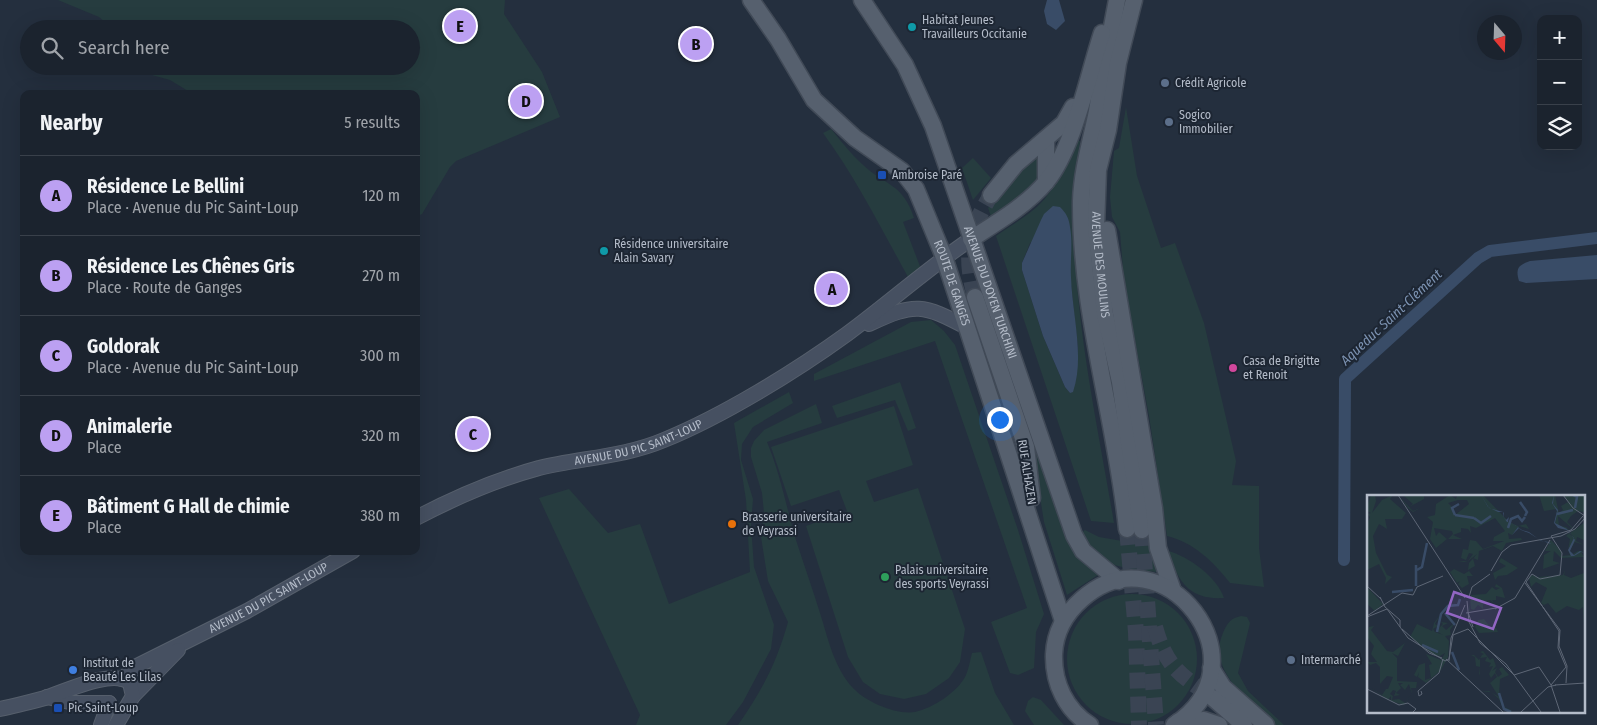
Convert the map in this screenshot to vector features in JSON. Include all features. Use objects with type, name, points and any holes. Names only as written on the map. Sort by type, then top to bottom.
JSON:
[{"type":"main road","name":"ROUTE DE GANGES","points":[[751,0],[778,39],[814,100],[848,133],[892,163],[910,180],[925,206],[968,328],[1063,621]]},
{"type":"main road","name":"AVENUE DU DOYEN TURCHINI","points":[[862,0],[905,65],[932,126],[1074,535],[1083,551],[1119,581]]},
{"type":"main road","name":"AVENUE DES MOULINS","points":[[971,239],[1030,198],[1046,182],[1059,162],[1076,120],[1088,75],[1115,0]]},
{"type":"main road","name":"AVENUE DES MOULINS","points":[[1115,0],[1086,160],[1081,198],[1082,238],[1088,304],[1123,485],[1135,529],[1120,382],[1105,314],[1096,227],[1098,170],[1108,130],[1118,63],[1134,0]]},
{"type":"main road","points":[[991,195],[1016,164],[1064,123],[1088,75]]},
{"type":"main road","points":[[1108,130],[1106,228],[1152,499],[1158,548],[1173,591]]},
{"type":"main road","points":[[1046,139],[1046,182]]},
{"type":"main road","name":"AVENUE DU PIC SAINT-LOUP","points":[[420,516],[486,484],[540,468],[622,454],[663,441],[753,394],[846,335],[944,257],[971,239]]},
{"type":"main road","name":"RUE ALHAZEN","points":[[975,296],[1026,447],[1036,535]]},
{"type":"main road","name":"AVENUE DU PIC SAINT-LOUP","points":[[846,335],[908,308],[928,310],[968,328]]},
{"type":"main road","name":"AVENUE DU PIC SAINT-LOUP","points":[[119,679],[137,666],[184,644],[346,555]]},
{"type":"main road","points":[[1085,722],[1062,694],[1055,674],[1054,649],[1063,621],[1074,606],[1087,594],[1102,586],[1119,581],[1147,581],[1173,591],[1190,604],[1202,621],[1209,639],[1211,668],[1202,695],[1192,711],[1176,724]]},
{"type":"main road","name":"AVENUE DU PIC SAINT-LOUP","points":[[116,725],[130,699],[184,644]]},
{"type":"main road","points":[[1211,668],[1223,687],[1266,725]]},
{"type":"main road","points":[[101,725],[109,703],[105,691],[108,684],[119,679]]},
{"type":"main road","points":[[0,709],[47,697],[73,687],[119,679],[130,683],[130,699],[116,706],[109,703],[74,702],[47,697]]},
{"type":"main road","points":[[1213,698],[1244,725]]},
{"type":"main road","points":[[1176,724],[1204,720],[1219,725]]},
{"type":"green space","points":[[58,0],[505,0],[504,14],[542,72],[560,117],[456,161],[450,167],[420,215],[420,90],[186,90],[170,80],[152,75],[420,75],[420,20],[102,20]]},
{"type":"green space","points":[[1126,107],[1137,176],[1161,248],[1175,243],[1204,323],[1236,461],[1232,485],[1259,486],[1259,548],[1264,587],[1230,583],[1217,568],[1194,548],[1167,536],[1149,416],[1124,282],[1120,232],[1112,217],[1110,197],[1114,151],[1119,148]]},
{"type":"green space","points":[[831,129],[862,164],[899,191],[910,207],[914,218],[903,222],[921,269],[908,277],[857,185],[823,133]]},
{"type":"green space","points":[[1075,140],[1080,141],[1075,224],[1077,286],[1090,388],[1114,523],[1091,521],[996,236],[1038,206],[1050,192],[1060,175]],"holes":[[[1070,227],[1070,276],[1078,348],[1070,393],[1065,387],[1043,336],[1022,270],[1022,263],[1030,243]]]},
{"type":"green space","points":[[1035,156],[1041,156],[1039,183],[992,219],[988,208]]},
{"type":"green space","points":[[973,158],[991,178],[973,200],[962,168]]},
{"type":"green space","points":[[931,320],[944,331],[955,345],[1018,530],[1044,614],[1036,632],[1034,668],[1018,675],[1010,673],[991,622],[1027,608],[935,341],[814,381],[814,374],[911,322]]},
{"type":"green space","points":[[999,347],[1079,558],[1098,575],[1067,595],[1044,522],[1031,439]]},
{"type":"green space","points":[[900,382],[916,428],[908,431],[895,400],[837,418],[832,406]]},
{"type":"green space","points":[[789,392],[793,403],[753,427],[742,444],[741,460],[753,499],[751,525],[754,567],[774,625],[771,649],[743,702],[726,725],[636,725],[640,715],[539,498],[569,489],[608,533],[640,524],[669,604],[750,572],[746,500],[734,423]]},
{"type":"green space","points":[[816,404],[822,423],[767,442],[829,642],[836,662],[846,680],[853,688],[873,703],[899,711],[915,712],[937,703],[951,693],[966,675],[972,653],[981,652],[995,693],[1014,725],[738,725],[768,676],[788,622],[768,581],[761,537],[764,513],[762,493],[751,457],[751,448],[754,441],[764,430]]},
{"type":"green space","name":"Palais universitaire des sports Veyrassi","points":[[894,406],[913,465],[866,481],[874,502],[918,488],[965,629],[960,662],[949,678],[926,694],[904,699],[880,694],[863,682],[848,657],[806,526],[847,511],[839,490],[791,506],[771,447]]},
{"type":"green space","points":[[1085,530],[1099,537],[1152,546],[1156,572],[1121,567],[1103,559],[1095,553],[1081,533]]},
{"type":"green space","points":[[1168,551],[1201,568],[1215,582],[1224,598],[1201,596],[1193,592],[1181,580]]},
{"type":"green space","points":[[1132,594],[1145,595],[1157,599],[1178,613],[1192,634],[1196,646],[1196,672],[1192,684],[1178,705],[1157,719],[1145,723],[1132,724],[1119,723],[1107,719],[1086,705],[1072,684],[1068,672],[1067,659],[1068,646],[1072,634],[1086,613],[1107,599],[1119,595]]},
{"type":"green space","points":[[1241,616],[1247,617],[1250,623],[1238,673],[1248,691],[1284,725],[1275,725],[1244,696],[1226,673],[1219,647],[1228,624]]},
{"type":"green space","points":[[1033,697],[1041,700],[1064,725],[1034,725],[1025,711],[1028,701]]},
{"type":"water","points":[[1047,0],[1059,0],[1065,21],[1056,30],[1047,24],[1044,11]]},
{"type":"water","points":[[1053,206],[1060,207],[1066,214],[1071,233],[1071,277],[1078,364],[1073,392],[1070,393],[1065,387],[1043,336],[1022,270],[1022,263],[1041,220],[1044,214]]},
{"type":"water","points":[[1597,255],[1597,279],[1526,283],[1519,281],[1517,273],[1519,268],[1530,261]]},
{"type":"waterway","name":"Aqueduc Saint-Clément","points":[[1344,560],[1345,379],[1478,258],[1490,251],[1597,238]]},
{"type":"tunnel","points":[[975,297],[970,269],[970,244],[977,221],[991,195]]},
{"type":"tunnel","points":[[1127,529],[1136,632],[1139,725]]},
{"type":"tunnel","points":[[1142,530],[1156,725]]},
{"type":"tunnel","points":[[1155,627],[1164,652],[1170,662],[1183,676],[1213,698]]},
{"type":"place","name":"Bâtiment G Hall de chimie","points":[[460,26]]},
{"type":"place","name":"Habitat Jeunes Travailleurs Occitanie","points":[[912,27]]},
{"type":"place","name":"Résidence Les Chênes Gris","points":[[696,44]]},
{"type":"place","name":"Crédit Agricole","points":[[1165,83]]},
{"type":"place","name":"Animalerie","points":[[526,101]]},
{"type":"place","name":"Sogico Immobilier","points":[[1169,122]]},
{"type":"place","name":"Ambroise Paré","points":[[882,175]]},
{"type":"place","name":"Résidence universitaire Alain Savary","points":[[604,251]]},
{"type":"place","name":"Résidence Le Bellini","points":[[832,289]]},
{"type":"place","name":"Casa de Brigitte et Renoit","points":[[1233,368]]},
{"type":"place","name":"Goldorak","points":[[473,434]]},
{"type":"place","name":"Brasserie universitaire de Veyrassi","points":[[732,524]]},
{"type":"place","name":"Palais universitaire des sports Veyrassi","points":[[885,577]]},
{"type":"place","name":"Intermarché","points":[[1291,660]]},
{"type":"place","name":"Institut de Beauté Les Lilas","points":[[73,670]]},
{"type":"place","name":"Pic Saint-Loup","points":[[58,708]]}]
